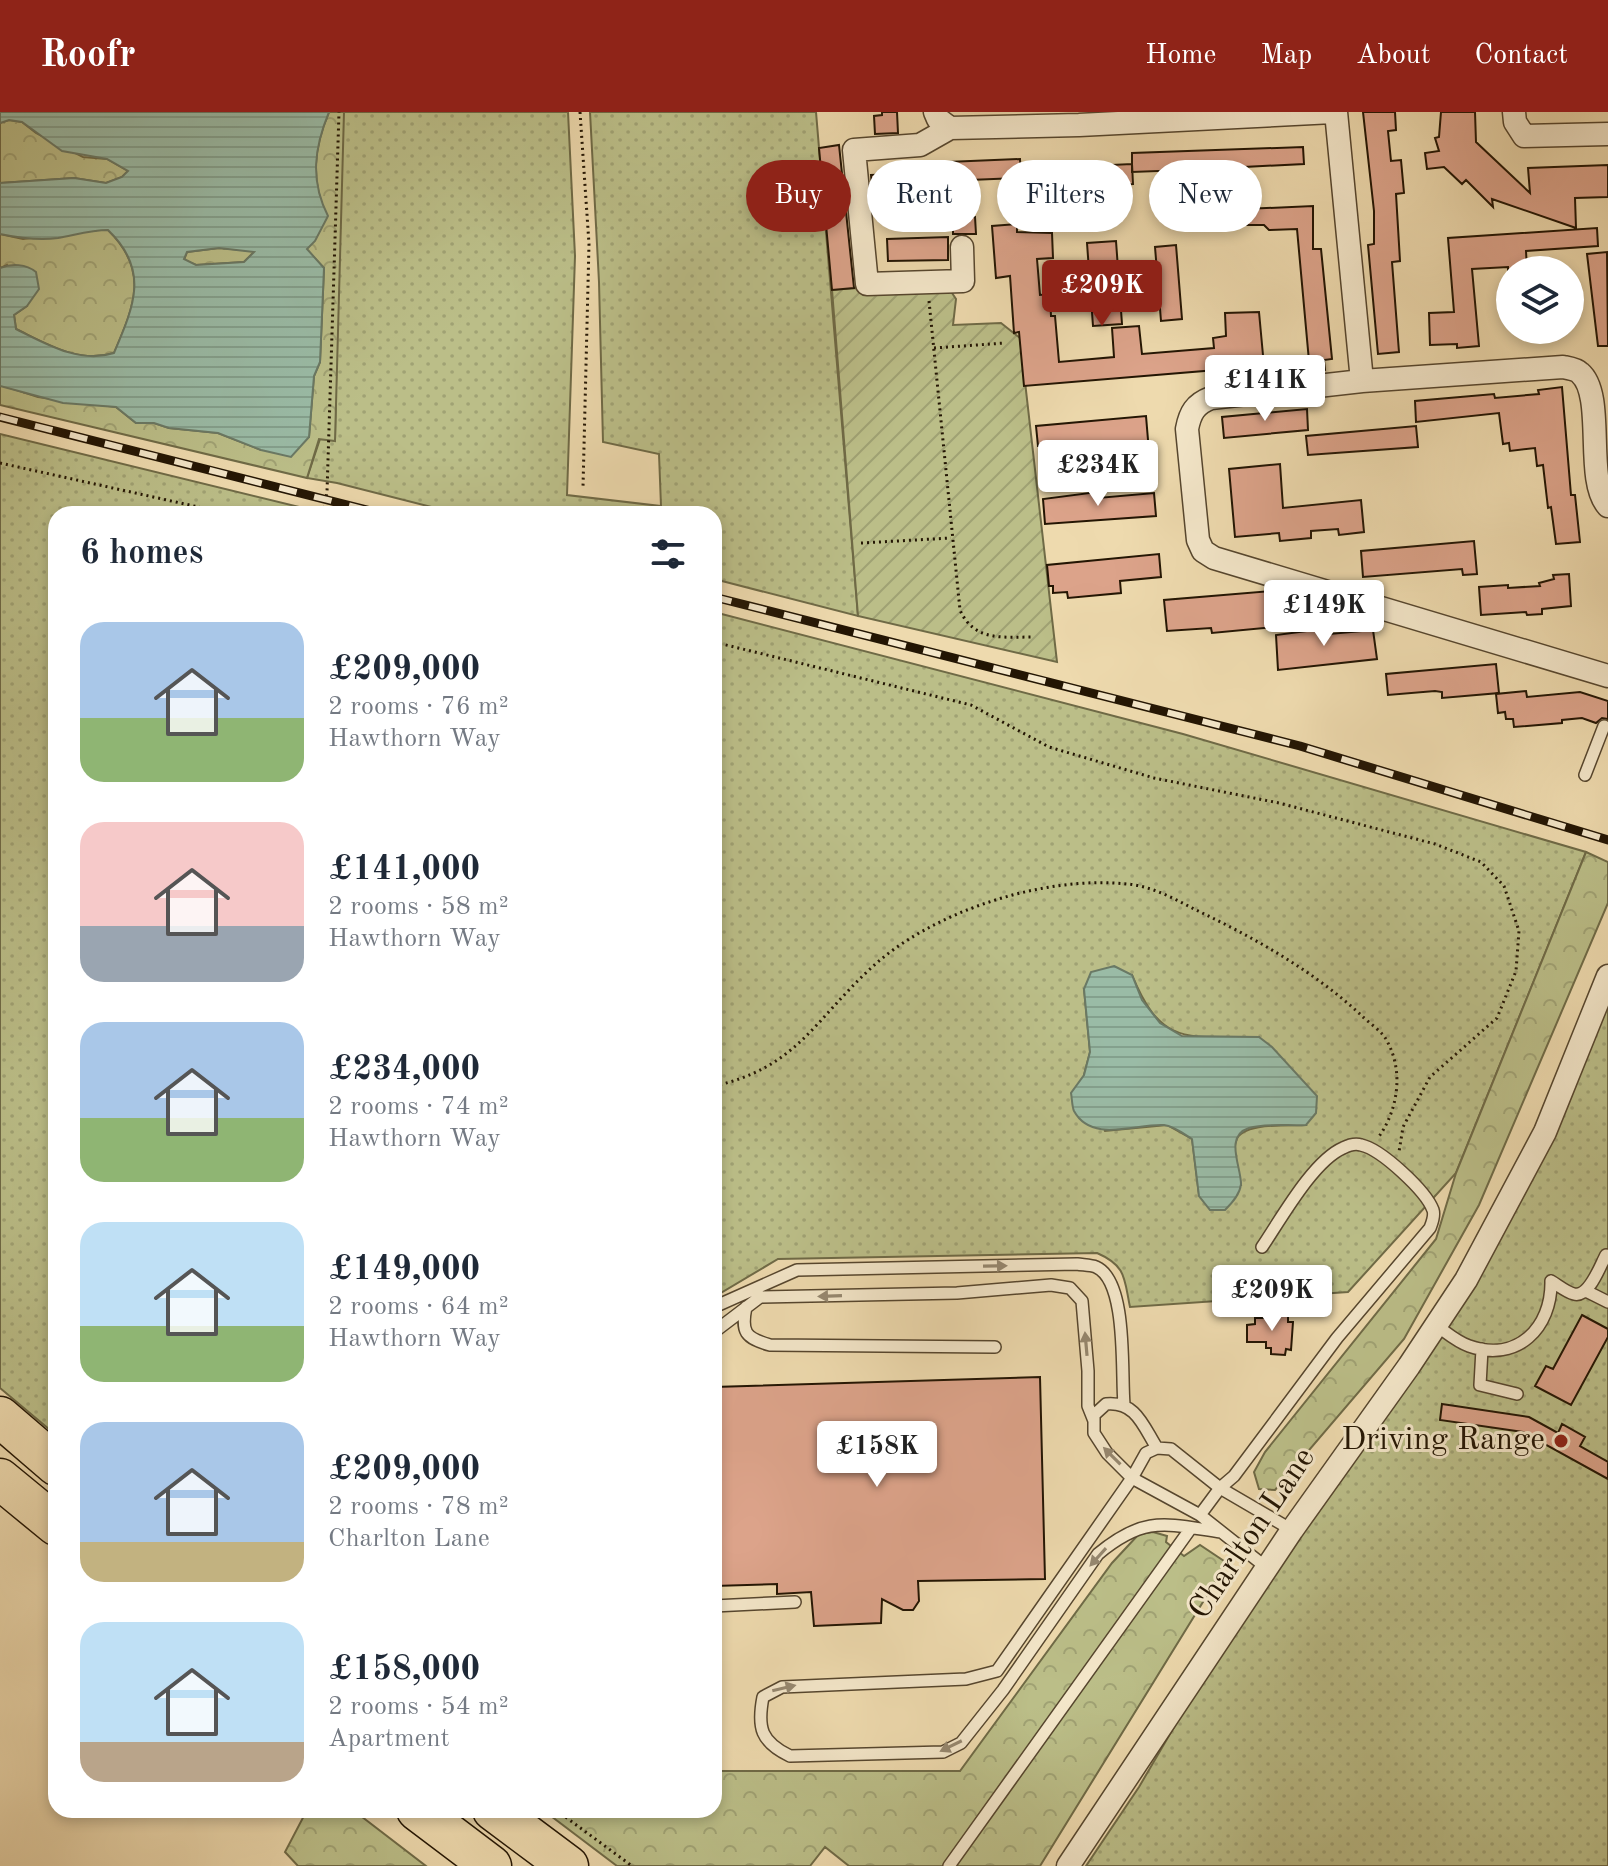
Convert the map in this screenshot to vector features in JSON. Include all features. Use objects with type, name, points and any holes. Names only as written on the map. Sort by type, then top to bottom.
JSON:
[{"type":"highway","points":[[0,1417],[48,1458]]},
{"type":"highway","points":[[0,1479],[48,1518]]},
{"type":"highway","points":[[428,1818],[491,1866]]},
{"type":"highway","points":[[504,1818],[568,1866]]},
{"type":"street","points":[[962,247],[964,291],[924,282],[867,284],[854,150],[920,145],[943,120],[1334,112],[1362,381]]},
{"type":"street","points":[[1514,112],[1515,122],[1524,136],[1608,134]]},
{"type":"street","points":[[1608,506],[1599,489],[1590,395],[1585,380],[1574,370],[1563,367],[1362,381],[1211,398],[1194,408],[1187,429],[1198,540],[1203,551],[1214,558],[1608,676]]},
{"type":"street","name":"Charlton Lane","points":[[1068,1866],[1292,1530],[1437,1326],[1494,1232],[1545,1132],[1608,976]]},
{"type":"lane","points":[[1585,775],[1604,726]]},
{"type":"lane","points":[[1200,1515],[1220,1488],[1234,1476],[1337,1338],[1430,1228],[1434,1220],[1433,1210],[1397,1168],[1358,1143],[1328,1157],[1319,1165],[1262,1247]]},
{"type":"lane","points":[[1437,1326],[1466,1345],[1492,1350],[1517,1346],[1535,1333],[1551,1299],[1551,1281],[1581,1295],[1606,1255]]},
{"type":"lane","points":[[722,1303],[797,1270],[1077,1264],[1098,1268],[1111,1282],[1118,1301],[1124,1404]]},
{"type":"lane","points":[[722,1326],[760,1297],[957,1293],[1051,1285],[1070,1288],[1082,1301],[1088,1406],[1094,1421]]},
{"type":"lane","points":[[1586,1291],[1608,1302]]},
{"type":"lane","points":[[740,1295],[746,1307],[743,1321],[747,1334],[770,1345],[995,1347]]},
{"type":"lane","points":[[1482,1349],[1480,1385],[1517,1394]]},
{"type":"lane","points":[[1157,1448],[1136,1415],[1124,1404],[1106,1404],[1094,1415],[1094,1433],[1107,1453],[1132,1478],[1200,1515],[1267,1568]]},
{"type":"lane","points":[[1221,1532],[1155,1524],[1137,1528],[1118,1538],[1098,1554],[1003,1690],[961,1743],[943,1752],[790,1756],[766,1740],[760,1712],[763,1697],[782,1687],[966,1679],[997,1671],[1132,1478],[1146,1453],[1157,1448],[1171,1449],[1220,1488],[1292,1530]]},
{"type":"lane","points":[[949,1866],[1191,1528]]},
{"type":"lane","points":[[722,1606],[795,1602]]},
{"type":"path","points":[[324,506],[339,112]]},
{"type":"path","points":[[580,112],[589,244],[583,487]]},
{"type":"path","points":[[924,282],[934,348],[960,610],[964,619],[981,633],[995,638],[1033,637]]},
{"type":"path","points":[[934,348],[1005,343]]},
{"type":"path","points":[[0,463],[194,506]]},
{"type":"path","points":[[861,543],[951,538]]},
{"type":"path","points":[[722,644],[971,705],[1049,747],[1154,778],[1279,803],[1421,840],[1481,862],[1504,886],[1519,931],[1516,971],[1497,1018],[1430,1077],[1403,1127],[1397,1168]]},
{"type":"path","points":[[722,1084],[773,1064],[804,1041],[870,968],[908,940],[933,927],[993,898],[1049,887],[1089,883],[1129,884],[1159,891],[1243,932],[1326,987],[1387,1040],[1398,1081],[1395,1104],[1382,1133],[1370,1149]]},
{"type":"path","points":[[567,1818],[632,1866]]},
{"type":"green space","points":[[329,112],[344,112],[335,441],[319,439],[307,478],[0,405],[0,386],[4,386],[38,397],[116,407],[136,423],[218,433],[261,450],[309,437],[314,376],[320,362],[324,268],[306,249],[327,216],[318,190],[316,164],[320,138]]},
{"type":"green space","points":[[341,112],[568,112],[575,256],[567,495],[661,506],[428,506],[307,478],[320,439],[335,440]]},
{"type":"green space","points":[[590,112],[816,112],[820,160],[746,160],[746,232],[826,232],[858,616],[722,581],[722,506],[661,506],[659,454],[603,442]]},
{"type":"green space","points":[[9,120],[22,122],[36,133],[83,157],[107,159],[128,171],[106,183],[74,178],[0,183],[0,123]]},
{"type":"green space","points":[[108,230],[121,245],[134,275],[132,304],[114,353],[101,356],[76,354],[16,329],[14,315],[27,306],[7,265],[0,268],[0,234],[23,239]]},
{"type":"green space","points":[[219,248],[255,251],[244,262],[196,265],[184,260],[187,252]]},
{"type":"green space","points":[[832,290],[950,290],[956,299],[953,325],[1001,323],[1020,338],[1057,662],[858,616]]},
{"type":"green space","points":[[0,434],[295,506],[48,506],[48,1428],[0,1388]]},
{"type":"green space","points":[[722,614],[1183,734],[1586,852],[1456,1173],[1348,1292],[1130,1307],[1119,1268],[1097,1253],[778,1259],[722,1292]],"holes":[[[1132,975],[1155,1016],[1167,1027],[1181,1033],[1259,1037],[1306,1125],[1266,1126],[1240,1135],[1235,1151],[1241,1185],[1199,1195],[1192,1139],[1167,1125],[1105,1131],[1084,1075],[1090,1052],[1084,989]]]},
{"type":"green space","points":[[1586,852],[1608,862],[1608,903],[1479,1205],[1404,1339],[1275,1490],[1259,1489],[1254,1472],[1265,1452],[1436,1239],[1456,1173]]},
{"type":"green space","points":[[1608,976],[1608,1866],[1086,1866],[1139,1787],[1267,1568],[1466,1280]]},
{"type":"green space","points":[[1153,1532],[1167,1536],[1166,1542],[1184,1556],[1200,1545],[1227,1563],[1040,1866],[849,1866],[825,1847],[810,1866],[617,1866],[554,1818],[722,1818],[722,1771],[960,1771],[1112,1563],[1139,1534]]},
{"type":"green space","points":[[303,1818],[363,1818],[426,1866],[298,1866],[285,1852]]},
{"type":"shaded area","points":[[0,112],[329,112],[316,164],[318,190],[328,216],[315,241],[307,249],[324,268],[320,362],[314,376],[309,437],[291,457],[261,450],[218,433],[136,423],[116,407],[63,403],[0,386],[0,268],[19,265],[36,272],[39,289],[27,306],[14,315],[16,329],[64,351],[89,356],[114,353],[132,304],[134,274],[121,245],[108,230],[43,239],[0,234],[0,183],[74,178],[106,183],[128,171],[107,159],[62,151],[22,122],[9,120],[0,123]],"holes":[[[219,248],[254,252],[244,262],[196,265],[184,259],[187,252]]]},
{"type":"shaded area","points":[[1114,966],[1132,975],[1142,1000],[1160,1023],[1182,1036],[1259,1037],[1317,1096],[1316,1113],[1306,1125],[1263,1126],[1241,1132],[1235,1144],[1241,1184],[1236,1198],[1225,1210],[1210,1210],[1199,1196],[1192,1139],[1164,1125],[1116,1130],[1092,1127],[1074,1111],[1071,1093],[1084,1075],[1090,1052],[1084,989],[1091,972]]},
{"type":"building","points":[[882,112],[897,112],[898,133],[875,134],[874,116],[882,115]]},
{"type":"building","points":[[1363,112],[1395,112],[1396,130],[1388,131],[1391,161],[1401,160],[1404,193],[1396,194],[1400,261],[1392,262],[1399,352],[1378,354],[1368,245],[1374,244],[1374,211]]},
{"type":"building","points":[[1441,112],[1475,112],[1476,142],[1530,193],[1528,168],[1608,165],[1608,197],[1575,198],[1576,228],[1492,199],[1493,207],[1466,180],[1462,184],[1444,167],[1427,169],[1425,153],[1439,151],[1435,138],[1439,137]]},
{"type":"building","points":[[839,145],[841,160],[820,160],[819,148]]},
{"type":"building","points":[[1303,147],[1304,164],[1262,166],[1262,160],[1149,160],[1149,171],[1133,172],[1132,153]]},
{"type":"building","points":[[1020,159],[1020,160],[997,160],[997,179],[981,180],[981,161]]},
{"type":"building","points":[[1313,206],[1313,249],[1321,249],[1332,359],[1324,360],[1325,370],[1310,372],[1297,229],[1269,230],[1262,225],[1262,208]]},
{"type":"building","points":[[992,226],[997,226],[997,232],[1052,233],[1053,258],[1037,259],[1040,295],[1050,294],[1051,316],[1055,316],[1059,362],[1114,357],[1112,328],[1139,326],[1142,354],[1214,348],[1213,338],[1226,336],[1225,313],[1259,312],[1264,366],[1024,386],[1019,332],[1014,333],[1010,276],[996,278]]},
{"type":"building","points":[[1597,228],[1598,246],[1526,251],[1526,256],[1496,256],[1496,268],[1472,269],[1479,346],[1457,348],[1457,344],[1430,345],[1429,313],[1454,312],[1448,238]]},
{"type":"building","points":[[827,232],[848,232],[854,288],[832,290]]},
{"type":"building","points":[[976,232],[976,234],[953,234]]},
{"type":"building","points":[[948,237],[948,260],[888,261],[887,239]]},
{"type":"building","points":[[1116,241],[1122,324],[1093,326],[1087,243]]},
{"type":"building","points":[[1176,245],[1182,319],[1161,321],[1155,247]]},
{"type":"building","points":[[1607,252],[1608,346],[1598,346],[1587,254]]},
{"type":"building","points":[[1562,387],[1571,495],[1575,495],[1580,542],[1556,544],[1543,465],[1537,466],[1535,448],[1510,451],[1509,443],[1503,444],[1499,413],[1416,422],[1415,401],[1494,394],[1495,398],[1539,394],[1538,390]]},
{"type":"building","points":[[1307,409],[1308,430],[1224,438],[1222,417]]},
{"type":"building","points":[[1146,416],[1148,440],[1145,444],[1070,450],[1069,443],[1038,446],[1036,426]]},
{"type":"building","points":[[1416,426],[1418,447],[1308,455],[1306,436]]},
{"type":"building","points":[[1280,464],[1283,508],[1361,500],[1364,532],[1339,535],[1338,529],[1311,531],[1311,538],[1280,541],[1279,533],[1235,537],[1229,469]]},
{"type":"building","points":[[1097,492],[1098,498],[1154,493],[1156,516],[1045,524],[1043,499]]},
{"type":"building","points":[[1474,541],[1477,574],[1463,575],[1462,569],[1363,577],[1361,551]]},
{"type":"building","points":[[1159,554],[1161,577],[1120,581],[1121,593],[1068,598],[1067,592],[1053,593],[1053,586],[1049,586],[1047,565]]},
{"type":"building","points":[[1569,574],[1571,606],[1542,609],[1542,614],[1481,615],[1479,587],[1540,586],[1539,583],[1554,579],[1553,575]]},
{"type":"building","points":[[1271,591],[1275,627],[1212,633],[1211,628],[1167,631],[1164,600]]},
{"type":"building","points":[[1330,628],[1330,634],[1373,630],[1377,659],[1278,670],[1276,635]]},
{"type":"building","points":[[1496,664],[1499,693],[1442,698],[1442,692],[1435,691],[1388,695],[1386,674]]},
{"type":"building","points":[[1526,691],[1527,697],[1580,692],[1608,701],[1608,719],[1602,718],[1596,723],[1582,718],[1514,727],[1513,719],[1506,719],[1505,712],[1498,713],[1496,694]]},
{"type":"building","points":[[1274,1315],[1288,1315],[1288,1322],[1293,1322],[1291,1350],[1286,1349],[1285,1355],[1271,1354],[1266,1342],[1247,1342],[1247,1325],[1255,1324],[1255,1318],[1274,1318]]},
{"type":"building","points":[[1582,1315],[1608,1329],[1608,1337],[1571,1405],[1535,1386],[1546,1366],[1553,1369]]},
{"type":"building","points":[[1040,1377],[1045,1579],[918,1581],[919,1601],[913,1610],[903,1610],[882,1599],[881,1623],[814,1626],[811,1592],[777,1594],[777,1584],[722,1586],[722,1387]]},
{"type":"building","name":"Driving Range","points":[[1442,1404],[1529,1417],[1558,1433],[1562,1424],[1585,1437],[1580,1446],[1608,1462],[1608,1479],[1523,1432],[1440,1420]]},
{"type":"railway","points":[[0,417],[351,506]]},
{"type":"railway","points":[[722,599],[1300,746],[1608,840]]},
{"type":"place","name":"Driving Range","points":[[1561,1441]]}]
